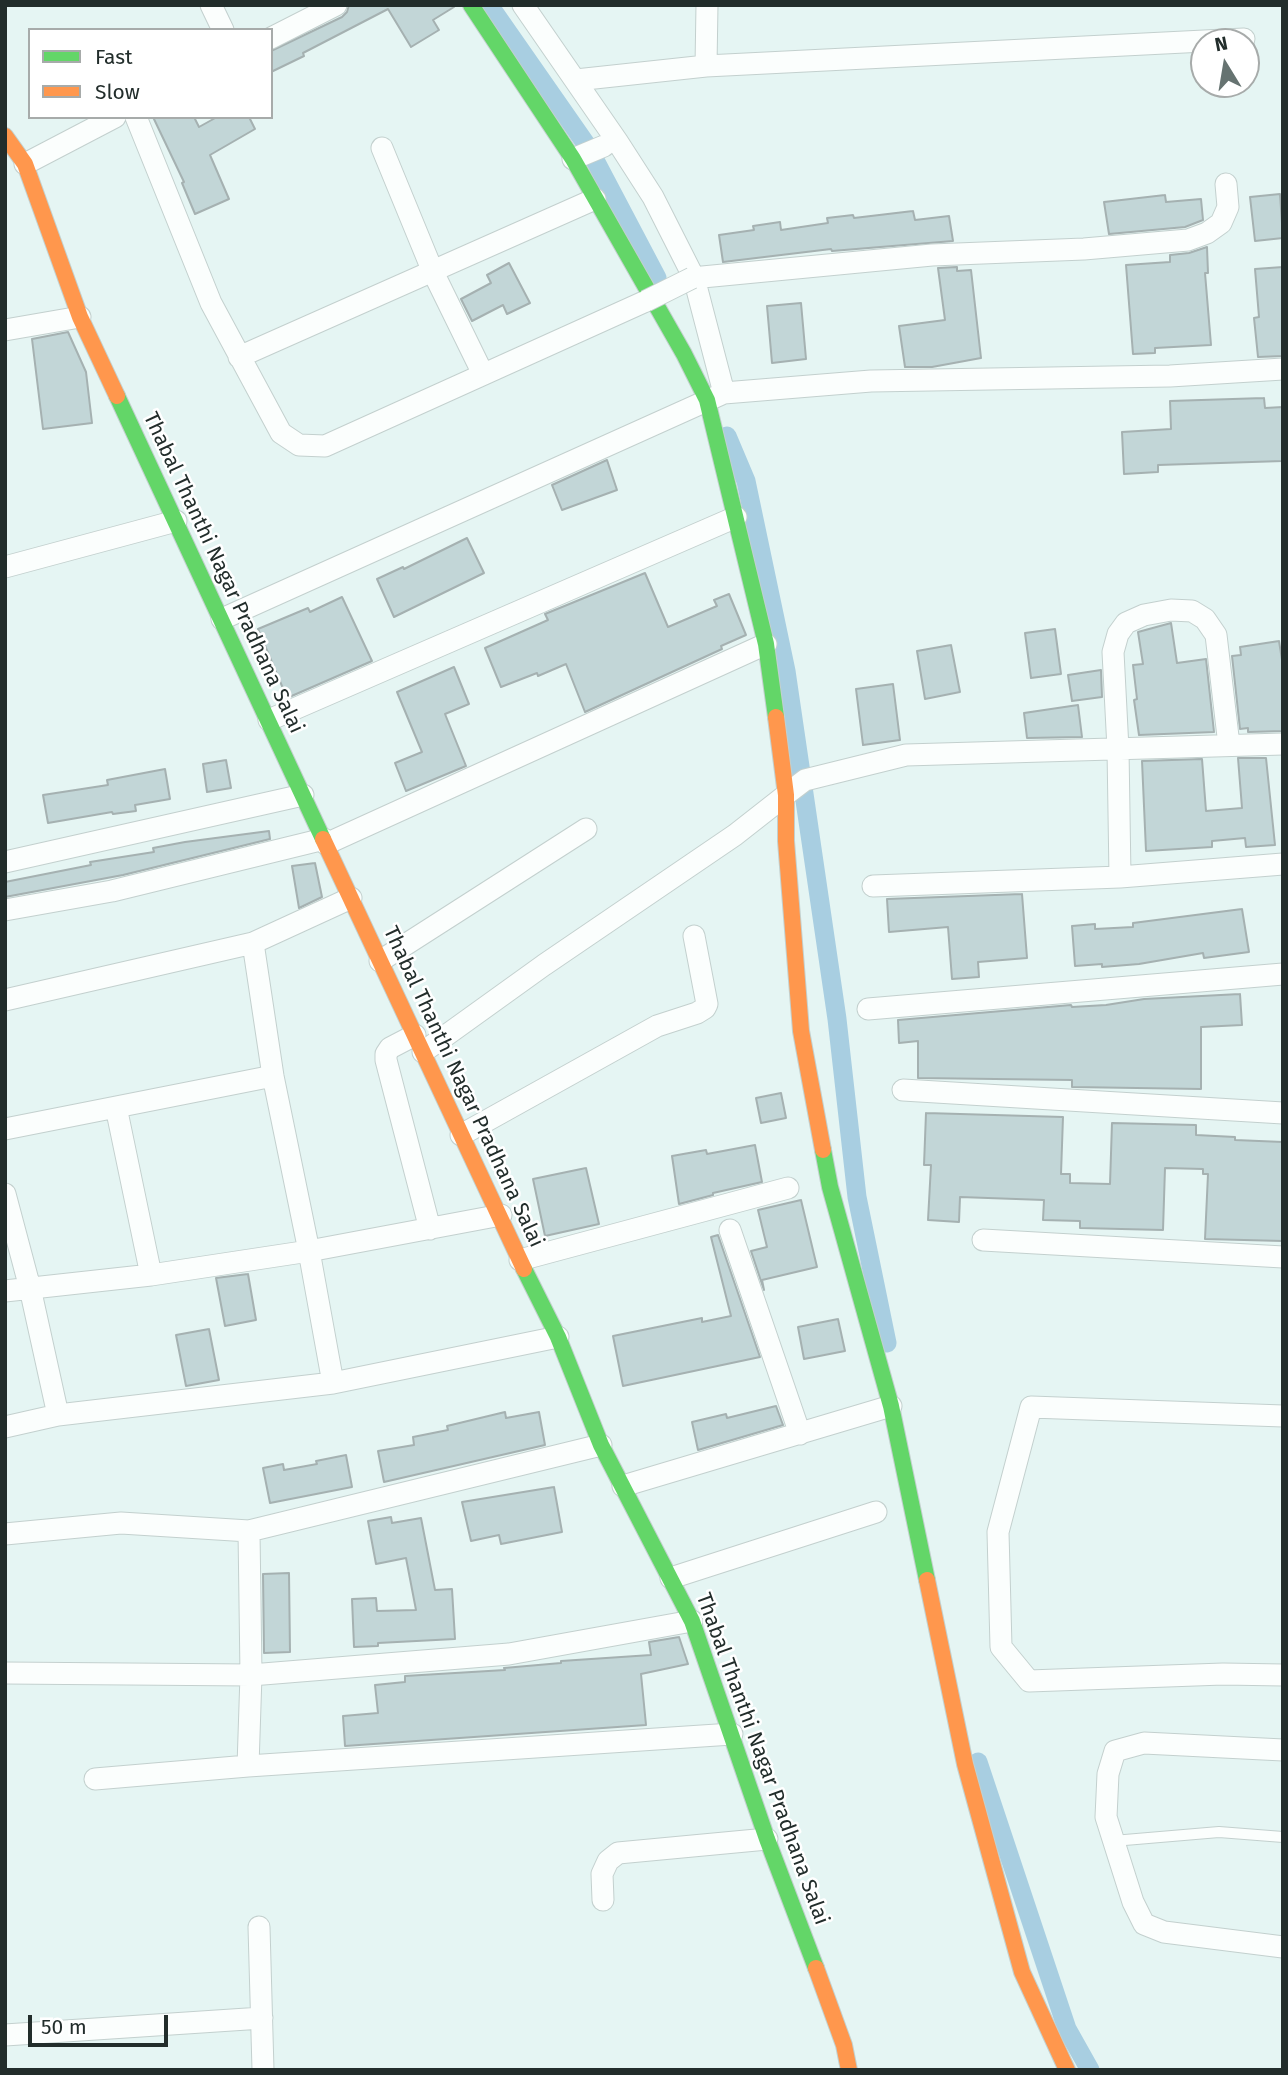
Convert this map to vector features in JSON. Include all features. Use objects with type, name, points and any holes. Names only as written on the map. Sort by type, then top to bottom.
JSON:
[{"type":"street","points":[[211,5],[222,28]]},
{"type":"street","points":[[273,37],[336,5]]},
{"type":"street","points":[[471,5],[578,157],[595,199],[684,355],[716,396]]},
{"type":"street","points":[[523,5],[653,197],[693,278],[736,517],[766,644],[787,794],[786,841],[801,1031],[830,1187],[891,1406],[965,1764],[1022,1972],[1067,2070]]},
{"type":"street","points":[[706,66],[707,5]]},
{"type":"street","points":[[576,80],[706,66],[1190,42]]},
{"type":"street","points":[[25,164],[111,119]]},
{"type":"street","points":[[137,119],[211,303],[281,433],[299,445],[325,446],[693,278],[932,254],[1084,249],[1188,240],[1208,233],[1221,223],[1228,206],[1226,184]]},
{"type":"street","name":"Thabal Thanthi Nagar Pradhana Salai","points":[[5,136],[25,164],[80,317],[461,1135],[558,1337],[601,1445],[692,1621],[767,1839],[844,2045],[849,2070]]},
{"type":"street","points":[[578,157],[604,146]]},
{"type":"street","points":[[382,148],[433,272],[482,374]]},
{"type":"street","points":[[239,357],[595,199]]},
{"type":"street","points":[[5,330],[80,317]]},
{"type":"street","points":[[222,619],[716,396],[871,381],[1170,376],[1283,369]]},
{"type":"street","points":[[268,720],[736,517]]},
{"type":"street","points":[[5,567],[176,521]]},
{"type":"street","points":[[1120,877],[1113,652],[1118,634],[1126,622],[1144,615],[1171,610],[1192,611],[1205,619],[1216,635],[1230,745]]},
{"type":"street","points":[[5,910],[112,891],[325,842],[766,644]]},
{"type":"street","points":[[430,1229],[386,1060],[390,1048],[419,1043],[544,965],[734,835],[805,780],[906,755],[1283,744]]},
{"type":"street","points":[[5,862],[303,795]]},
{"type":"street","points":[[380,961],[586,829]]},
{"type":"street","points":[[873,886],[1120,877],[1283,864]]},
{"type":"street","points":[[5,1000],[253,943],[351,898]]},
{"type":"street","points":[[461,1135],[657,1026],[705,1008],[707,1004],[694,936]]},
{"type":"street","points":[[253,943],[272,1076],[334,1383]]},
{"type":"street","points":[[868,1009],[1283,974]]},
{"type":"street","points":[[5,1129],[272,1076]]},
{"type":"street","points":[[903,1090],[1283,1113]]},
{"type":"street","points":[[116,1107],[151,1275]]},
{"type":"street","points":[[520,1260],[788,1188]]},
{"type":"street","points":[[5,1194],[30,1288],[58,1415]]},
{"type":"street","points":[[5,1291],[151,1275],[309,1251],[501,1215]]},
{"type":"street","points":[[730,1230],[800,1434]]},
{"type":"street","points":[[983,1240],[1283,1257]]},
{"type":"street","points":[[5,1427],[58,1415],[334,1383],[558,1337]]},
{"type":"street","points":[[623,1486],[891,1406]]},
{"type":"street","points":[[1283,1416],[1031,1407],[998,1532],[1001,1647],[1029,1681],[1223,1674],[1283,1675]]},
{"type":"street","points":[[5,1534],[121,1522],[249,1531],[601,1445]]},
{"type":"street","points":[[671,1578],[876,1513]]},
{"type":"street","points":[[248,1766],[251,1675],[249,1531]]},
{"type":"street","points":[[5,1673],[251,1675],[509,1654],[692,1621]]},
{"type":"street","points":[[94,1779],[248,1766],[732,1734]]},
{"type":"street","points":[[1283,1751],[1144,1743],[1115,1751],[1108,1774],[1106,1817],[1133,1902],[1144,1924],[1164,1932],[1283,1947]]},
{"type":"street","points":[[603,1900],[602,1874],[608,1861],[618,1853],[767,1839]]},
{"type":"street","points":[[259,1927],[263,2070]]},
{"type":"street","points":[[5,2035],[262,2018]]},
{"type":"lane","points":[[1114,1841],[1219,1832],[1283,1837]]},
{"type":"building","points":[[349,5],[454,5],[433,20],[439,30],[411,47],[388,9],[273,71],[273,50],[342,17]]},
{"type":"building","points":[[154,119],[195,119],[199,127],[213,119],[250,119],[255,129],[210,155],[229,199],[195,214],[182,183],[184,182]]},
{"type":"building","points":[[1280,194],[1283,238],[1255,241],[1250,197]]},
{"type":"building","points":[[1165,195],[1166,202],[1201,199],[1203,220],[1185,227],[1109,234],[1104,202]]},
{"type":"building","points":[[913,211],[915,220],[949,216],[953,241],[831,249],[723,262],[719,235],[754,230],[753,226],[780,222],[781,230],[828,223],[827,218],[853,215],[854,218]]},
{"type":"building","points":[[1207,247],[1208,273],[1205,273],[1211,345],[1155,348],[1155,353],[1133,354],[1126,265],[1170,262],[1170,255]]},
{"type":"building","points":[[509,263],[530,303],[507,314],[503,305],[472,321],[461,299],[491,283],[487,275]]},
{"type":"building","points":[[957,267],[957,271],[971,270],[981,358],[932,367],[905,367],[899,326],[945,320],[938,268]]},
{"type":"building","points":[[1283,267],[1283,356],[1258,357],[1254,318],[1259,317],[1255,269]]},
{"type":"building","points":[[801,303],[806,359],[772,363],[767,306]]},
{"type":"building","points":[[68,332],[86,372],[92,423],[43,429],[32,339]]},
{"type":"building","points":[[1264,398],[1265,408],[1283,407],[1283,461],[1158,465],[1158,472],[1124,474],[1122,432],[1171,429],[1170,401]]},
{"type":"building","points":[[607,460],[617,490],[562,510],[552,485]]},
{"type":"building","points":[[467,538],[484,573],[394,617],[377,579]]},
{"type":"building","points":[[645,573],[668,627],[717,606],[714,600],[729,594],[746,635],[721,646],[722,649],[585,712],[566,664],[501,687],[485,648],[548,620],[545,614]]},
{"type":"building","points":[[342,597],[372,661],[287,698],[258,629],[308,608],[310,612]]},
{"type":"building","points":[[1171,623],[1177,663],[1206,659],[1214,732],[1139,735],[1133,665],[1143,664],[1138,632]]},
{"type":"building","points":[[1055,629],[1061,674],[1031,678],[1025,633]]},
{"type":"building","points":[[1279,641],[1283,666],[1283,731],[1248,732],[1248,728],[1240,729],[1232,656],[1241,655],[1240,647]]},
{"type":"building","points":[[951,645],[960,692],[925,699],[917,651]]},
{"type":"building","points":[[454,667],[469,704],[445,714],[466,766],[406,791],[395,763],[422,752],[397,692]]},
{"type":"building","points":[[1101,670],[1102,697],[1072,701],[1068,675]]},
{"type":"building","points":[[893,684],[900,740],[863,745],[856,689]]},
{"type":"building","points":[[1078,705],[1082,737],[1027,738],[1024,713]]},
{"type":"building","points":[[1238,758],[1266,758],[1275,845],[1246,847],[1245,838],[1212,841],[1212,847],[1146,851],[1142,761],[1202,759],[1206,811],[1242,808]]},
{"type":"building","points":[[226,760],[231,788],[207,792],[203,764]]},
{"type":"building","points":[[165,769],[170,799],[135,805],[136,811],[112,812],[48,823],[43,795],[108,785],[107,780]]},
{"type":"building","points":[[269,831],[270,839],[123,875],[5,897],[5,882],[91,865],[90,862],[154,852],[153,848]]},
{"type":"building","points":[[315,863],[322,897],[299,908],[292,866]]},
{"type":"building","points":[[1022,894],[1027,958],[978,962],[979,977],[952,979],[948,927],[889,932],[887,899]]},
{"type":"building","points":[[1242,909],[1249,952],[1204,958],[1203,953],[1139,964],[1102,967],[1102,964],[1075,966],[1072,926],[1095,924],[1095,929],[1133,927],[1133,923]]},
{"type":"building","points":[[1240,994],[1242,1025],[1201,1027],[1201,1089],[1072,1087],[1072,1080],[918,1078],[918,1041],[899,1043],[898,1020],[1071,1005],[1106,1005],[1144,999]]},
{"type":"building","points":[[781,1093],[786,1118],[761,1123],[756,1098]]},
{"type":"building","points":[[926,1113],[1063,1117],[1061,1174],[1070,1174],[1070,1183],[1110,1184],[1112,1123],[1196,1125],[1196,1135],[1283,1142],[1283,1241],[1205,1239],[1208,1174],[1203,1174],[1203,1169],[1165,1168],[1163,1230],[1080,1228],[1080,1221],[1043,1220],[1044,1200],[960,1197],[959,1222],[928,1220],[931,1165],[924,1165]]},
{"type":"building","points":[[755,1145],[762,1182],[679,1204],[672,1156],[706,1150],[707,1154]]},
{"type":"building","points":[[586,1168],[599,1224],[545,1236],[533,1179]]},
{"type":"building","points":[[801,1200],[817,1267],[762,1280],[764,1290],[751,1251],[767,1247],[758,1210]]},
{"type":"building","points":[[718,1235],[760,1357],[623,1386],[613,1336],[702,1318],[702,1322],[731,1316],[711,1237]]},
{"type":"building","points":[[248,1274],[256,1320],[225,1326],[216,1278]]},
{"type":"building","points":[[838,1319],[845,1351],[804,1359],[798,1327]]},
{"type":"building","points":[[209,1329],[219,1380],[186,1386],[176,1335]]},
{"type":"building","points":[[776,1406],[783,1425],[698,1450],[692,1422],[726,1414],[727,1418]]},
{"type":"building","points":[[505,1412],[506,1418],[539,1412],[545,1445],[384,1482],[378,1451],[414,1445],[413,1437],[448,1430],[447,1426]]},
{"type":"building","points":[[346,1455],[352,1487],[270,1503],[263,1468],[283,1464],[284,1470]]},
{"type":"building","points":[[554,1487],[562,1532],[501,1544],[499,1535],[471,1541],[462,1502]]},
{"type":"building","points":[[391,1517],[392,1523],[421,1518],[435,1590],[452,1589],[455,1639],[354,1647],[352,1599],[376,1598],[377,1611],[416,1610],[406,1558],[376,1564],[368,1521]]},
{"type":"building","points":[[289,1573],[290,1652],[264,1653],[263,1574]]},
{"type":"building","points":[[679,1637],[688,1664],[641,1674],[646,1725],[345,1746],[343,1716],[378,1713],[375,1685],[405,1682],[405,1676],[505,1670],[504,1668],[561,1661],[651,1655],[649,1642]]},
{"type":"waterway","points":[[489,5],[588,147],[657,278]]},
{"type":"waterway","points":[[727,436],[746,481],[786,671],[837,1019],[857,1197],[887,1343]]},
{"type":"waterway","points":[[978,1762],[1067,2029],[1090,2070]]},
{"type":"traffic: fast","points":[[471,5],[573,159],[684,354],[707,400],[766,644],[776,717]]},
{"type":"traffic: fast","points":[[117,396],[323,839]]},
{"type":"traffic: fast","points":[[823,1150],[830,1187],[891,1406],[927,1580]]},
{"type":"traffic: fast","points":[[524,1269],[558,1337],[601,1445],[692,1621],[767,1839],[816,1968]]},
{"type":"traffic: slow","points":[[5,136],[25,164],[80,317],[117,396]]},
{"type":"traffic: slow","points":[[776,717],[786,795],[786,841],[801,1031],[823,1150]]},
{"type":"traffic: slow","points":[[323,839],[524,1269]]},
{"type":"traffic: slow","points":[[927,1580],[965,1764],[1022,1972],[1067,2070]]},
{"type":"traffic: slow","points":[[816,1968],[844,2045],[849,2070]]}]
